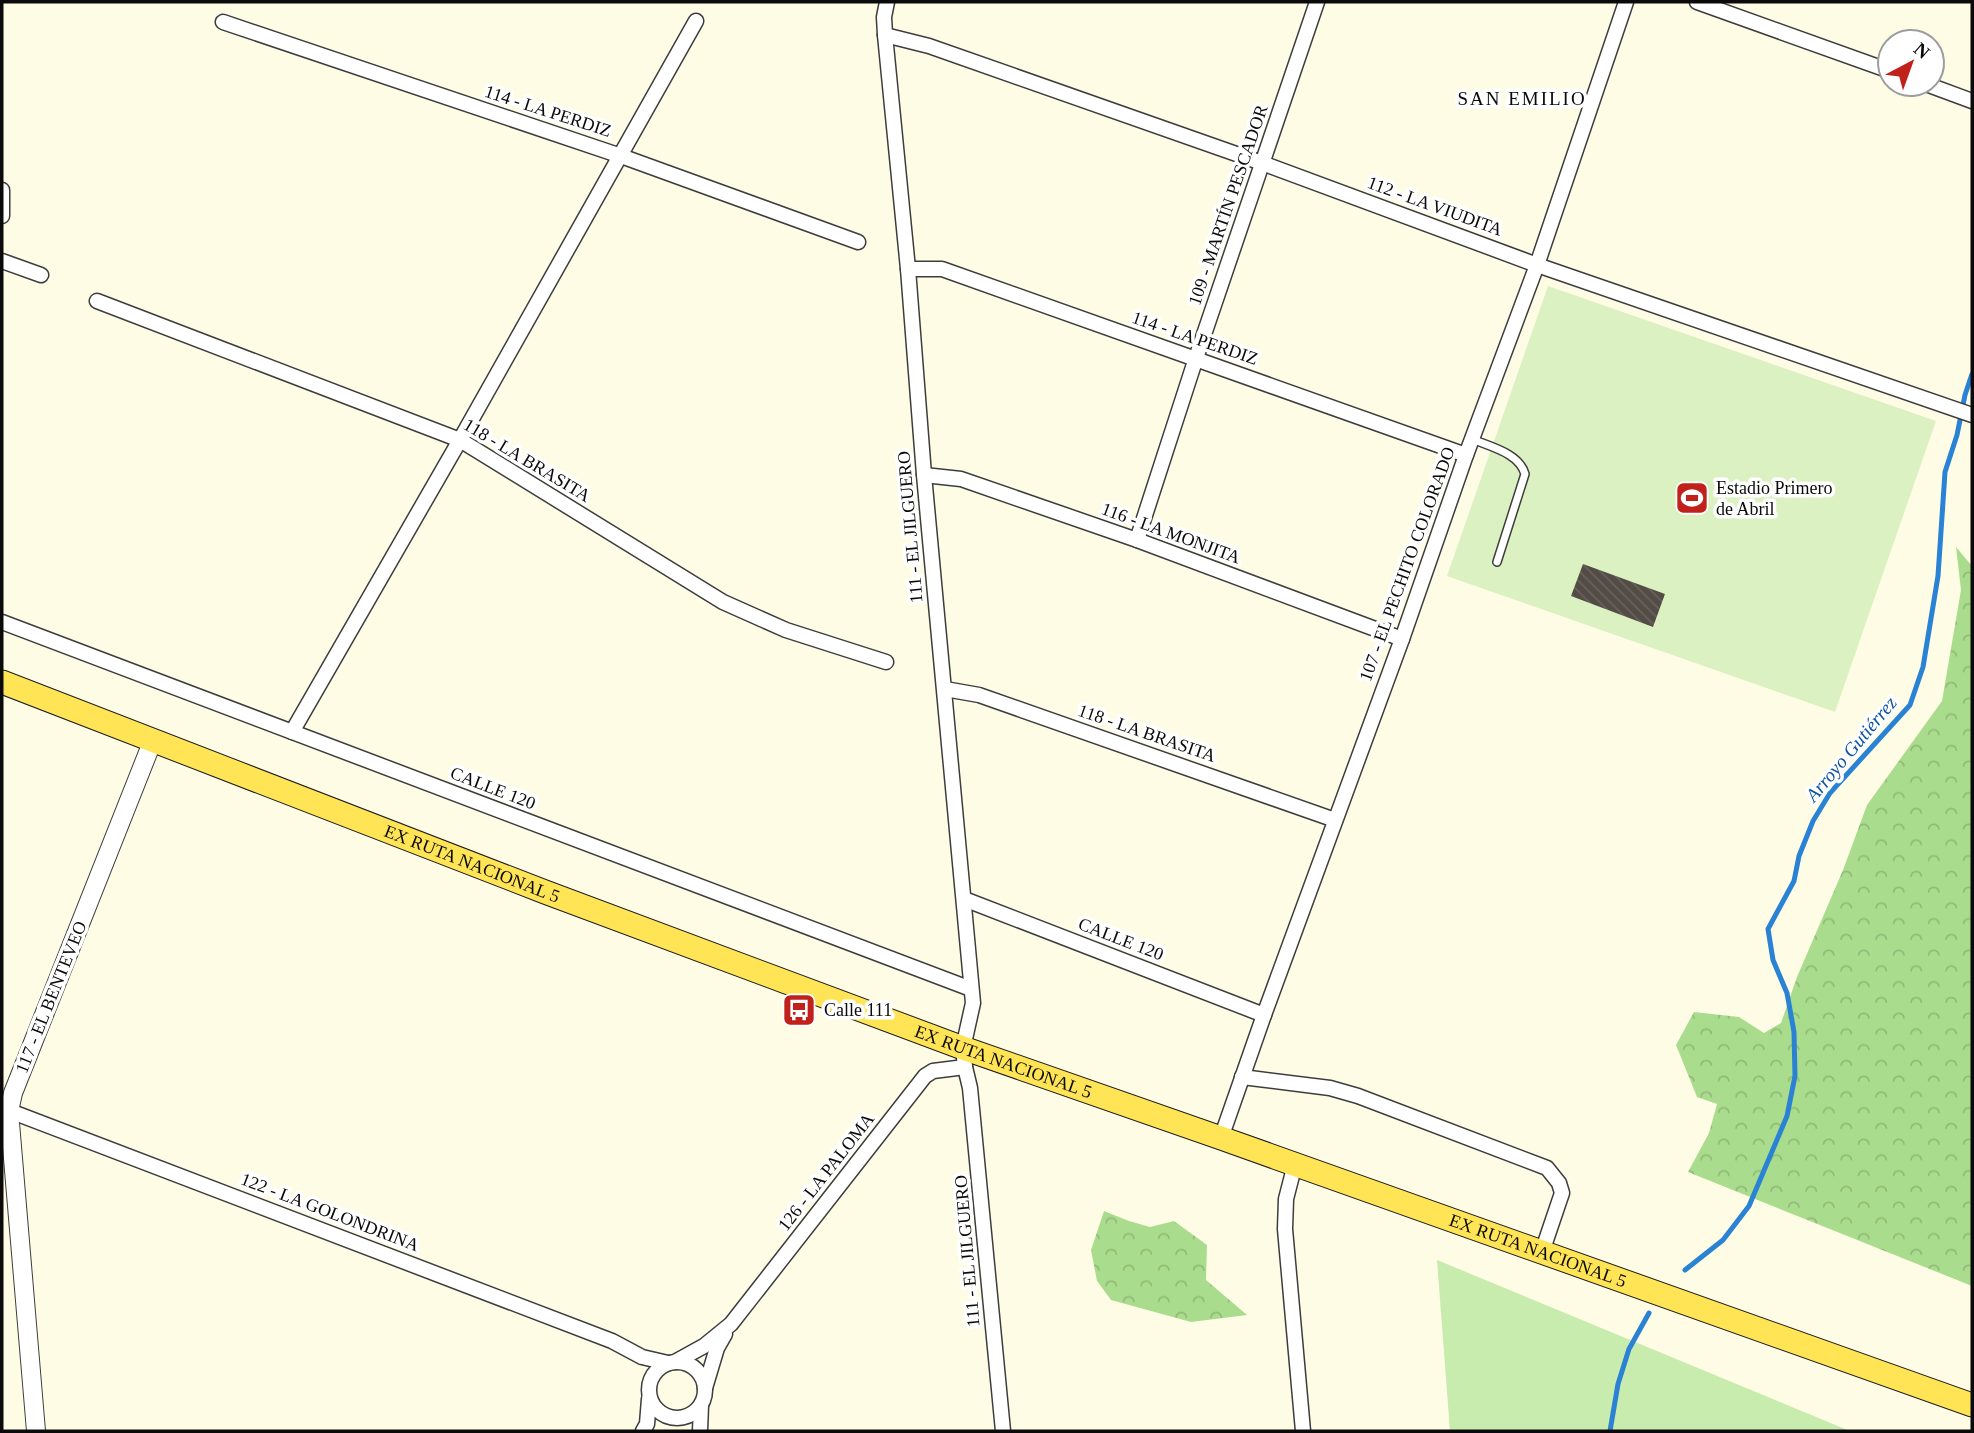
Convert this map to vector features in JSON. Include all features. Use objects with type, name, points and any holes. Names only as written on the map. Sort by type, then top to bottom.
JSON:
[{"type":"main road","name":"EX RUTA NACIONAL 5","points":[[2,682],[964,1058],[1221,1138],[1972,1405]]},
{"type":"street","name":"111 - EL JILGUERO","points":[[887,2],[885,35],[974,1003],[964,1058],[970,1088],[1003,1431]]},
{"type":"street","name":"109 - MARTÍN PESCADOR","points":[[1137,540],[1317,2]]},
{"type":"street","name":"107 - EL PECHITO COLORADO","points":[[1221,1138],[1402,639],[1466,454],[1537,265],[1626,2]]},
{"type":"street","points":[[1697,2],[1876,66]]},
{"type":"street","points":[[292,732],[696,21]]},
{"type":"street","name":"114 - LA PERDIZ","points":[[223,22],[621,156],[858,242]]},
{"type":"street","name":"112 - LA VIUDITA","points":[[885,35],[929,46],[1262,163],[1537,265],[1972,415]]},
{"type":"street","points":[[1946,91],[1972,100]]},
{"type":"street","points":[[2,190],[2,216]]},
{"type":"street","points":[[2,261],[41,275]]},
{"type":"street","name":"114 - LA PERDIZ","points":[[908,269],[942,269],[1466,454]]},
{"type":"street","name":"118 - LA BRASITA","points":[[97,301],[460,440],[723,602],[786,629],[886,662]]},
{"type":"street","name":"116 - LA MONJITA","points":[[924,475],[961,479],[1137,540],[1402,639]]},
{"type":"street","name":"CALLE 120","points":[[2,622],[971,989]]},
{"type":"street","name":"118 - LA BRASITA","points":[[945,689],[979,695],[1335,820]]},
{"type":"street","name":"117 - EL BENTEVEO","points":[[36,1431],[6,1109],[153,740]]},
{"type":"street","name":"CALLE 120","points":[[964,899],[1264,1015]]},
{"type":"street","name":"126 - LA PALOMA","points":[[705,1388],[717,1348],[731,1324],[925,1076],[964,1058]]},
{"type":"street","points":[[1242,1077],[1330,1088],[1359,1096],[1547,1168],[1559,1183],[1562,1194],[1542,1252]]},
{"type":"street","name":"122 - LA GOLONDRINA","points":[[6,1109],[612,1341],[642,1357],[671,1362]]},
{"type":"street","points":[[1295,1164],[1286,1199],[1286,1229],[1303,1431]]},
{"type":"street","name":"126 - LA PALOMA","points":[[671,1362],[704,1346],[731,1324]]},
{"type":"street","points":[[642,1357],[651,1378]]},
{"type":"street","points":[[671,1362],[692,1366],[703,1379],[705,1396],[701,1405],[696,1411],[645,1431],[648,1391],[655,1371],[671,1362]]},
{"type":"street","points":[[649,1397],[657,1411],[678,1418],[700,1431],[701,1405]]},
{"type":"lane","points":[[1472,439],[1516,458],[1523,465],[1525,474],[1497,562]]},
{"type":"green space","name":"Estadio Primero de Abril","points":[[1548,286],[1936,421],[1835,712],[1447,576]]},
{"type":"green space","points":[[1956,547],[1972,566],[1972,1286],[1688,1172],[1709,1133],[1717,1104],[1697,1097],[1676,1045],[1694,1012],[1739,1017],[1764,1033],[1781,1023],[1867,805],[1942,701],[1961,590]]},
{"type":"green space","points":[[1104,1211],[1150,1227],[1174,1221],[1207,1245],[1206,1280],[1247,1315],[1191,1322],[1111,1300],[1097,1281],[1091,1250]]},
{"type":"green space","points":[[1437,1260],[1850,1431],[1450,1431]]},
{"type":"building","points":[[1583,564],[1665,594],[1653,627],[1571,596]]},
{"type":"waterway","name":"Arroyo Gutiérrez","points":[[1685,1270],[1723,1240],[1749,1206],[1787,1116],[1795,1076],[1794,1032],[1787,993],[1773,960],[1768,929],[1794,881],[1799,856],[1813,821],[1830,793],[1910,705],[1923,667],[1938,576],[1945,472],[1972,374]]},
{"type":"waterway","name":"Arroyo Gutiérrez","points":[[1610,1431],[1618,1384],[1629,1349],[1649,1313]]},
{"type":"place","name":"Estadio Primero de Abril","points":[[1692,498]]},
{"type":"place","name":"Calle 111","points":[[799,1010]]},
{"type":"district","name":"SAN EMILIO","points":[[1522,98]]}]
